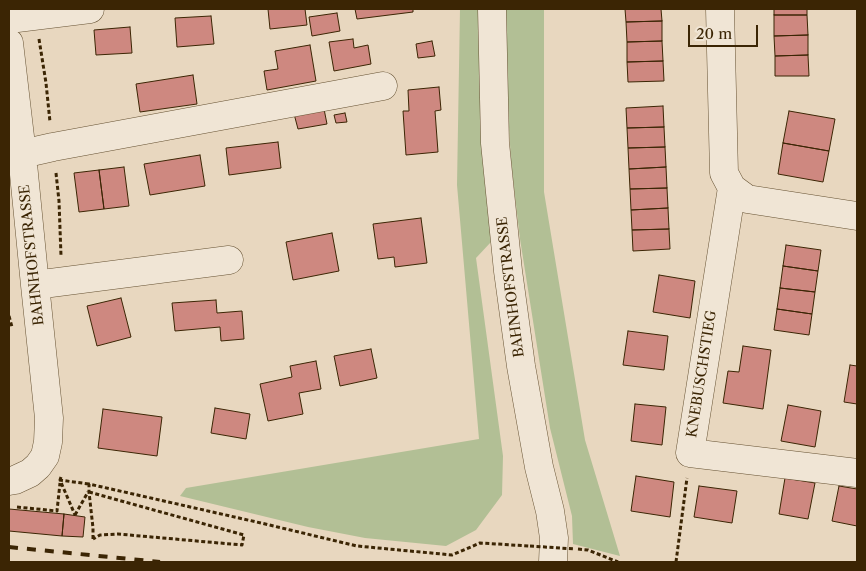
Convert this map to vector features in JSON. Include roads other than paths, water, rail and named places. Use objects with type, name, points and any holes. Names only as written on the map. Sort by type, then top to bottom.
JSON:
[{"type":"street","points":[[9,19],[90,9]]},
{"type":"street","name":"BAHNHOFSTRASSE","points":[[492,9],[495,143],[508,271],[521,366],[539,467],[550,511],[554,538],[564,556]]},
{"type":"street","points":[[720,9],[724,173],[732,188],[747,198],[857,216]]},
{"type":"street","name":"BAHNHOFSTRASSE","points":[[9,43],[49,418],[48,442],[45,456],[30,473],[15,480],[9,480]]},
{"type":"street","points":[[22,154],[53,146],[382,86]]},
{"type":"street","name":"KNEBUSCHSTIEG","points":[[732,188],[690,453],[857,473]]},
{"type":"street","points":[[35,285],[229,260]]},
{"type":"railway","points":[[9,547],[160,562]]}]
